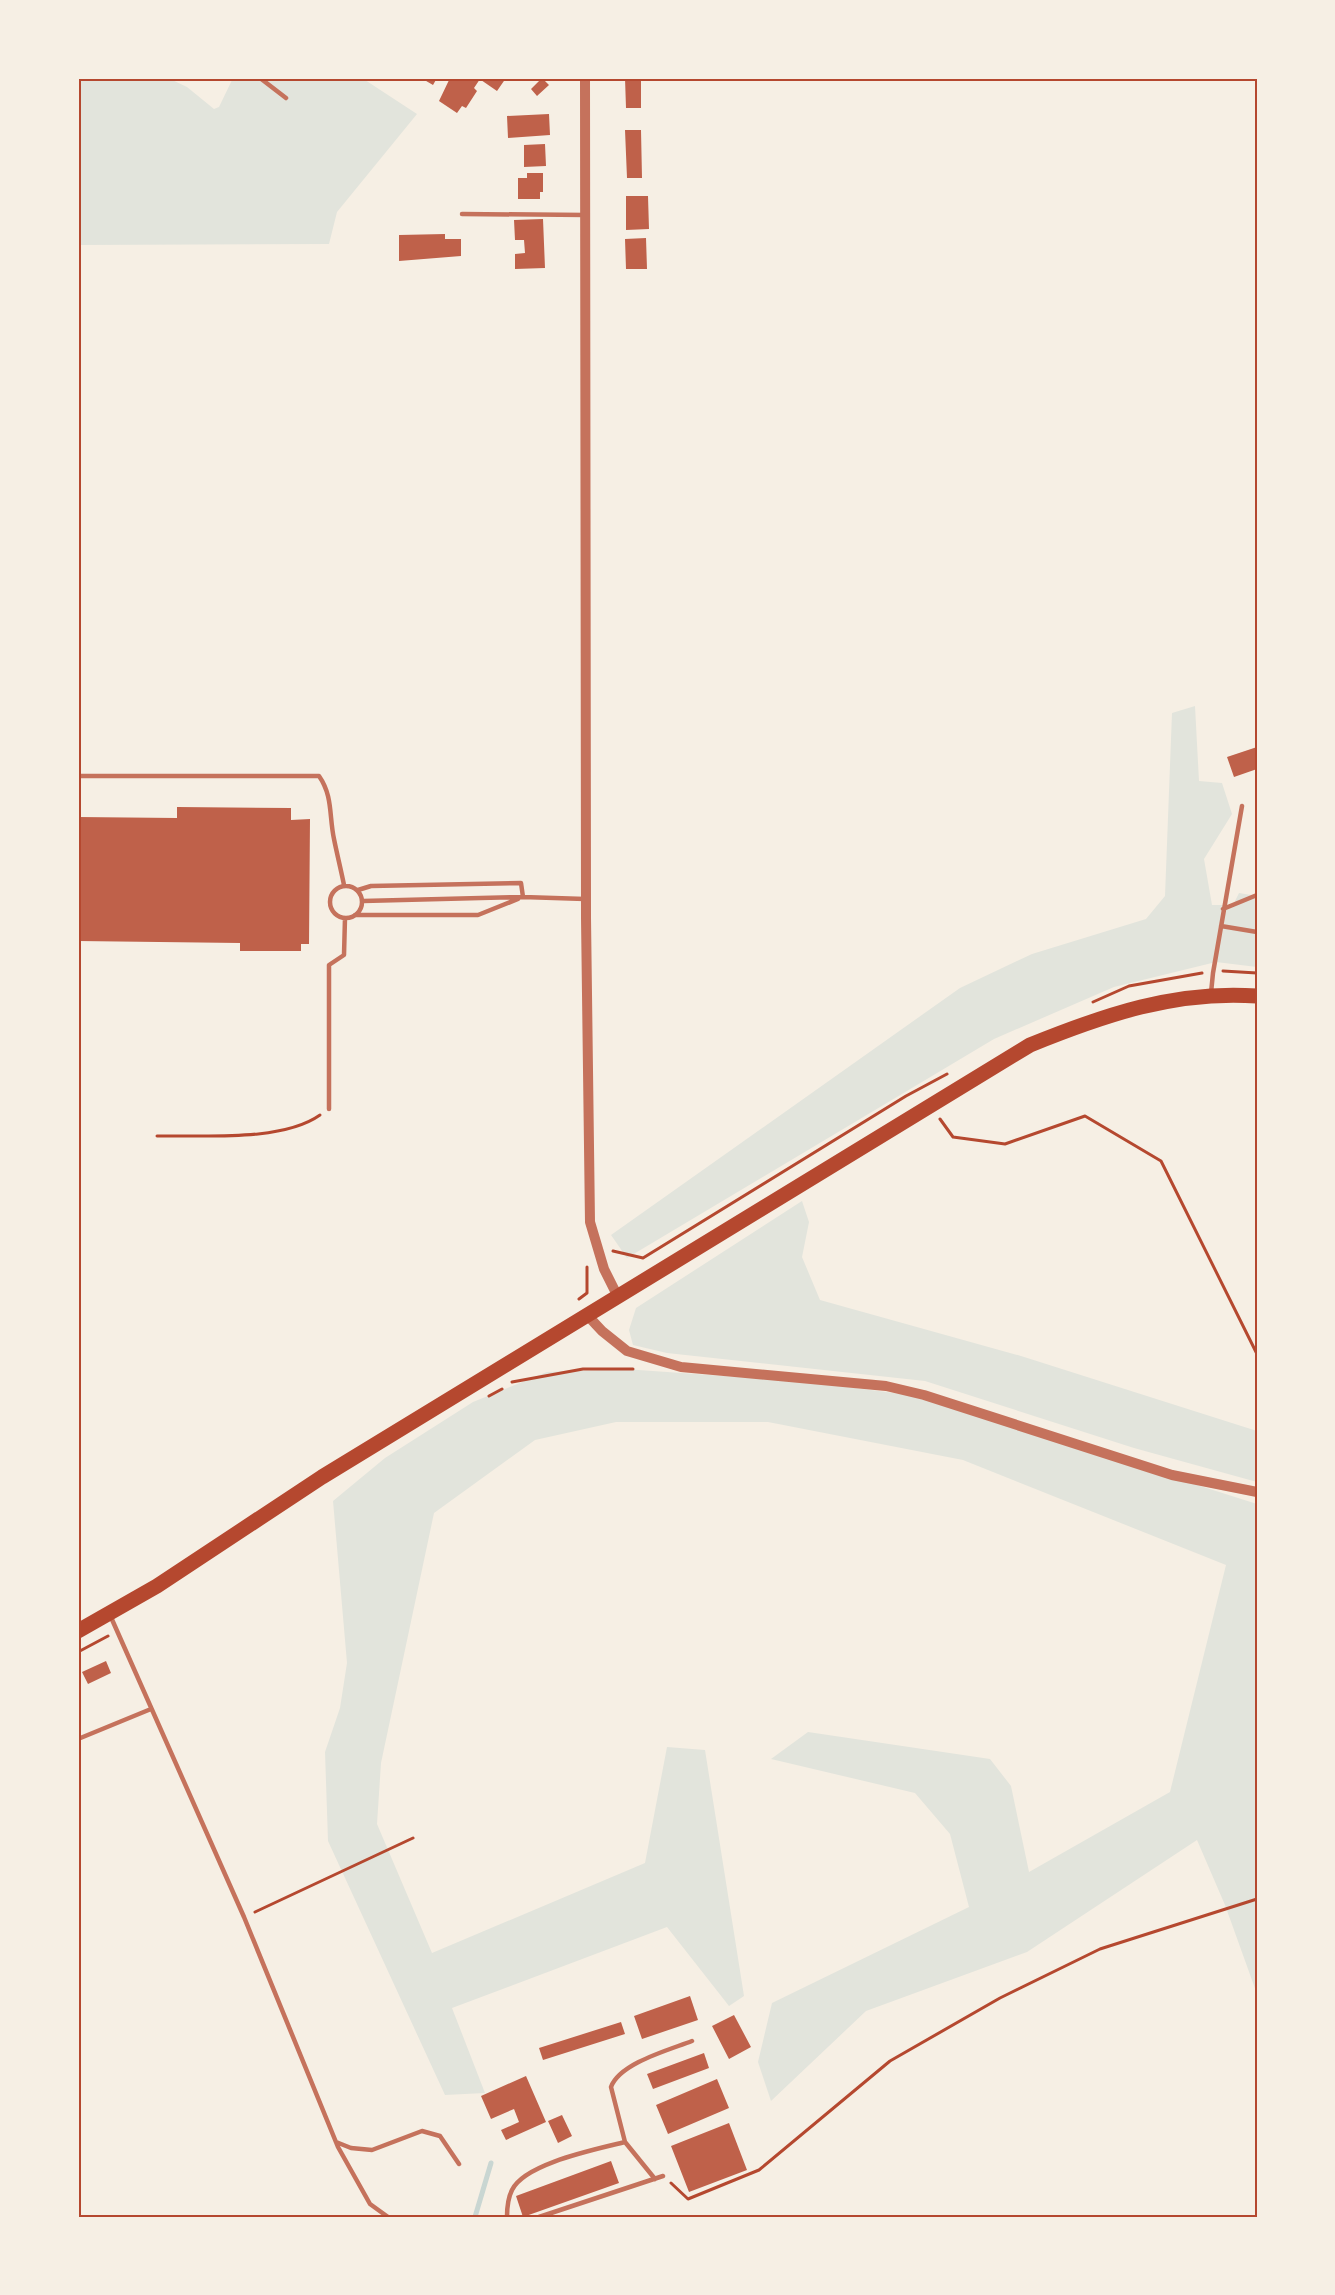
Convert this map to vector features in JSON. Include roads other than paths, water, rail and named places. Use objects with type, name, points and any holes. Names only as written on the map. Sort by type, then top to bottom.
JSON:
[{"type":"highway","points":[[78,1631],[110,1615],[322,1477],[1030,1045],[1098,1017],[1151,1003],[1211,995],[1257,996]]},
{"type":"street","points":[[585,78],[586,899],[590,1222],[604,1269],[618,1297]]},
{"type":"street","points":[[588,1316],[602,1331],[627,1351],[681,1367],[886,1386],[924,1395],[1038,1434],[1172,1474],[1257,1492]]},
{"type":"lane","points":[[260,78],[286,98]]},
{"type":"lane","points":[[462,214],[586,215]]},
{"type":"lane","points":[[78,776],[319,776],[328,789],[333,816],[333,836],[344,885]]},
{"type":"lane","points":[[1211,995],[1223,909],[1242,806]]},
{"type":"lane","points":[[358,891],[371,886],[521,883],[523,897]]},
{"type":"lane","points":[[363,900],[358,891],[344,885],[334,890],[330,900],[332,910],[345,918],[356,915],[478,915],[523,897]]},
{"type":"lane","points":[[1223,909],[1257,895]]},
{"type":"lane","points":[[363,900],[523,897],[586,899]]},
{"type":"lane","points":[[356,915],[363,900]]},
{"type":"lane","points":[[329,1109],[328,965],[344,955],[345,918]]},
{"type":"lane","points":[[1221,926],[1257,932]]},
{"type":"lane","points":[[110,1615],[244,1917],[336,2142],[370,2204],[388,2217]]},
{"type":"lane","points":[[78,1739],[151,1709]]},
{"type":"lane","points":[[655,2179],[625,2142],[611,2087],[614,2079],[633,2066],[692,2041]]},
{"type":"lane","points":[[336,2142],[351,2148],[372,2150],[422,2131],[440,2136],[459,2164]]},
{"type":"lane","points":[[507,2217],[512,2189],[527,2175],[547,2165],[625,2142]]},
{"type":"lane","points":[[539,2217],[663,2176]]},
{"type":"waterway","points":[[475,2217],[491,2163]]}]
